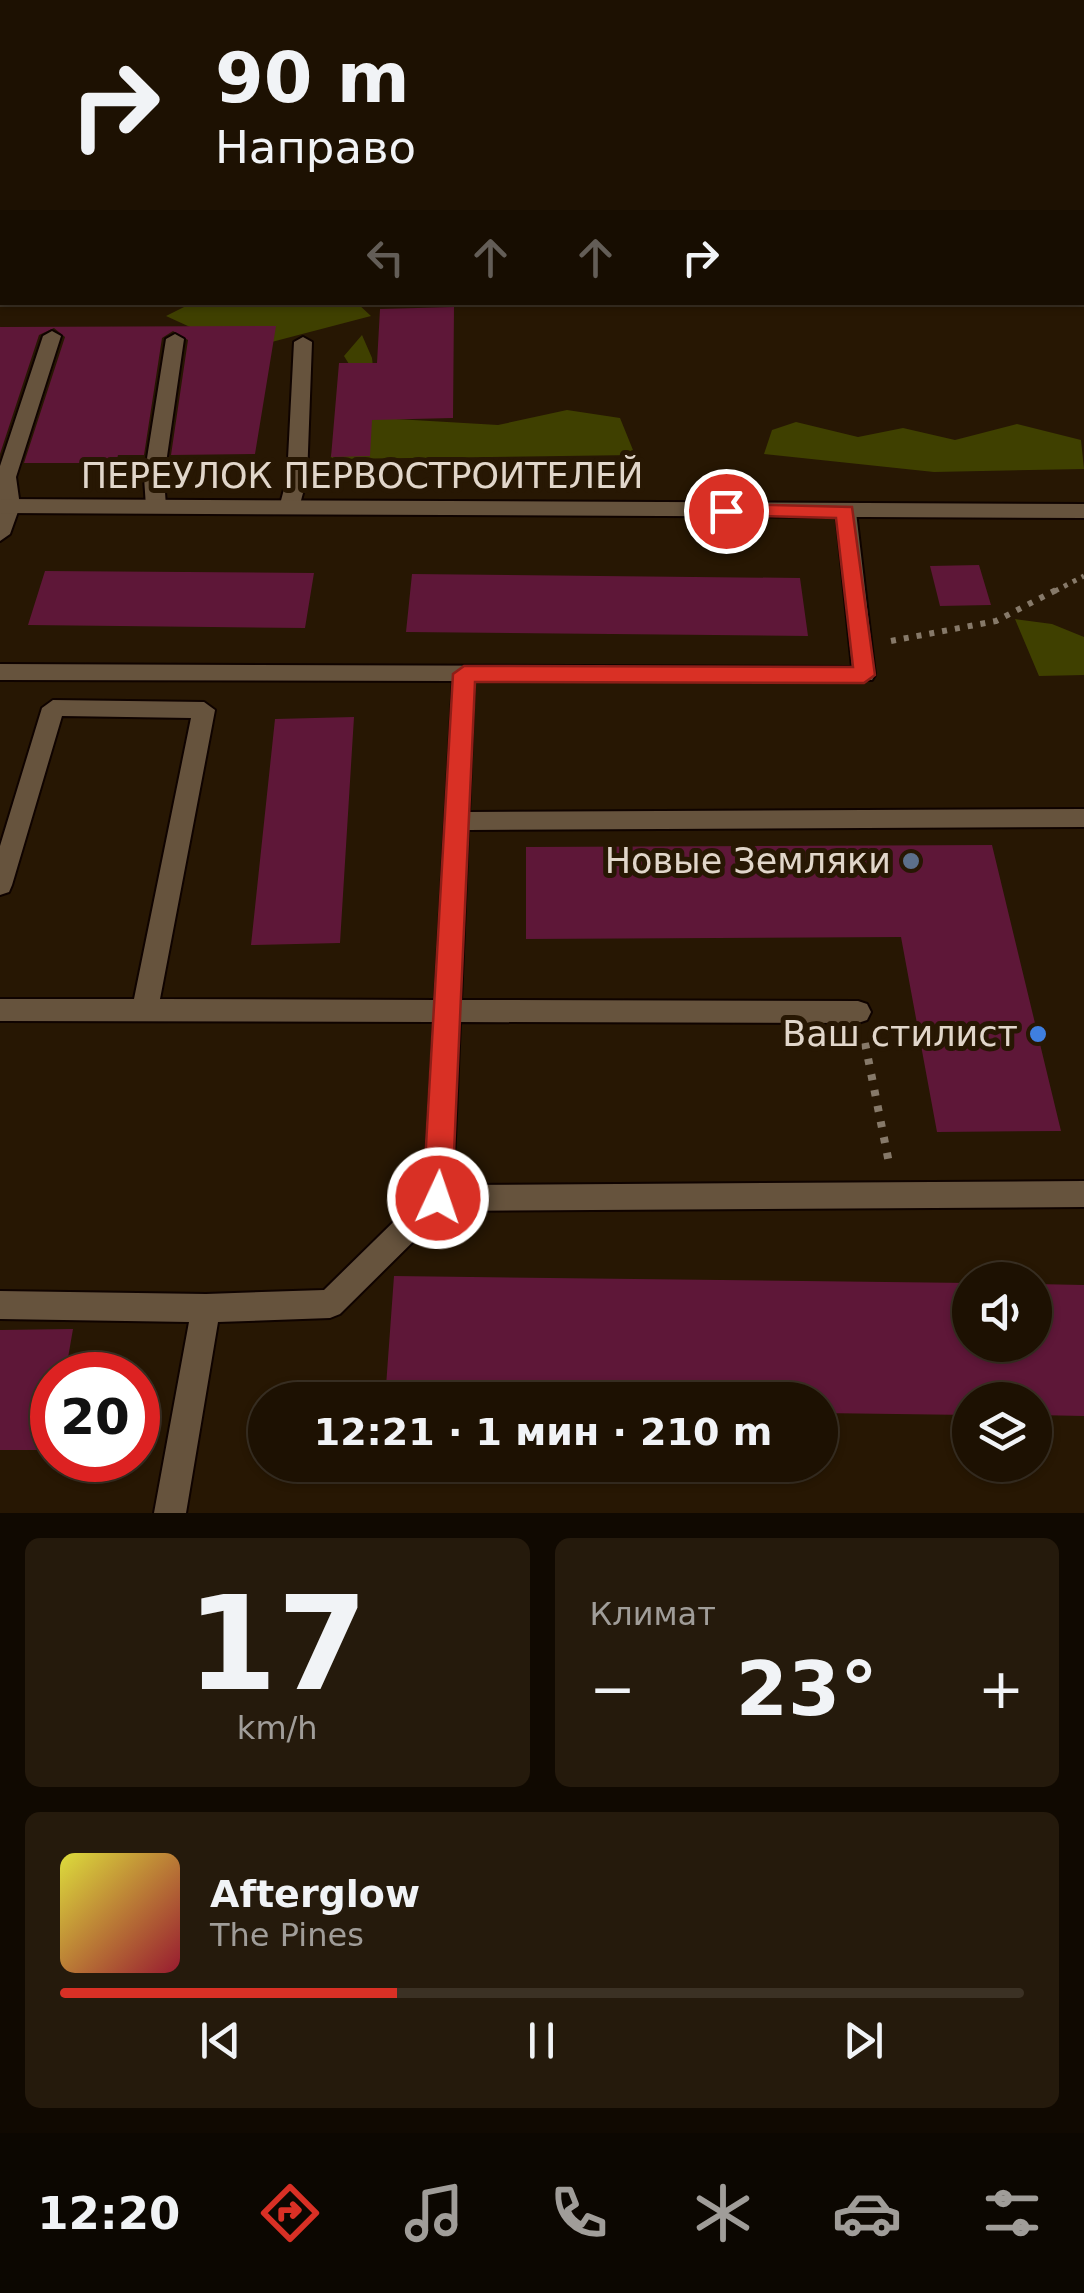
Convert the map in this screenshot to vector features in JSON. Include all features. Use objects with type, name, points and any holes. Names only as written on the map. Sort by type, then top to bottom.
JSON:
[{"type":"street","name":"ПЕРЕУЛОК ПЕРВОСТРОИТЕЛЕЙ","points":[[5,506],[1084,511]]},
{"type":"lane","points":[[0,534],[6,476],[52,336]]},
{"type":"lane","points":[[156,506],[154,477],[175,339]]},
{"type":"lane","points":[[289,508],[297,478],[304,342]]},
{"type":"lane","points":[[0,672],[864,675],[846,512]]},
{"type":"lane","points":[[145,1010],[212,673]]},
{"type":"lane","points":[[0,1304],[206,1308],[330,1304],[438,1198],[464,674]]},
{"type":"lane","points":[[0,885],[53,708],[204,710]]},
{"type":"lane","points":[[456,821],[1084,818]]},
{"type":"lane","points":[[0,1010],[858,1012]]},
{"type":"lane","points":[[438,1198],[1084,1194]]},
{"type":"lane","points":[[170,1513],[206,1308]]},
{"type":"path","points":[[860,647],[996,620],[1084,576]]},
{"type":"path","points":[[872,1072],[882,1133]]},
{"type":"shaded area","points":[[188,305],[359,305],[371,316],[264,344],[201,332],[166,316]]},
{"type":"shaded area","points":[[362,335],[372,358],[379,418],[498,425],[567,410],[620,418],[635,455],[330,459],[357,377],[344,356]]},
{"type":"shaded area","points":[[796,422],[858,437],[903,428],[955,440],[1017,424],[1081,440],[1084,469],[934,472],[764,454],[772,430]]},
{"type":"shaded area","points":[[1015,619],[1052,624],[1084,637],[1084,675],[1039,676]]},
{"type":"building","points":[[454,307],[453,418],[372,420],[370,456],[331,457],[339,363],[377,363],[380,309]]},
{"type":"building","points":[[276,326],[255,454],[171,455],[188,340],[173,331],[162,338],[144,455],[118,455],[116,463],[24,463],[65,337],[54,328],[39,335],[0,454],[0,327]]},
{"type":"building","points":[[979,565],[991,605],[940,606],[930,566]]},
{"type":"building","points":[[45,571],[314,573],[305,628],[28,625]]},
{"type":"building","points":[[412,574],[800,578],[808,636],[406,632]]},
{"type":"building","points":[[354,717],[340,943],[251,945],[275,719]]},
{"type":"building","points":[[992,845],[1061,1131],[937,1132],[901,937],[526,939],[526,847]]},
{"type":"building","points":[[394,1276],[952,1283],[952,1362],[1052,1362],[1052,1284],[1084,1285],[1084,1416],[1052,1415],[1052,1382],[952,1382],[952,1415],[838,1413],[838,1382],[386,1382]]},
{"type":"building","points":[[73,1329],[69,1352],[30,1352],[30,1450],[0,1450],[0,1330]]},
{"type":"place","name":"Новые Земляки","points":[[911,861]]},
{"type":"place","name":"Ваш стилист","points":[[1038,1034]]},
{"type":"route","points":[[438,1198],[464,674],[864,675],[846,512],[726,511]]}]
